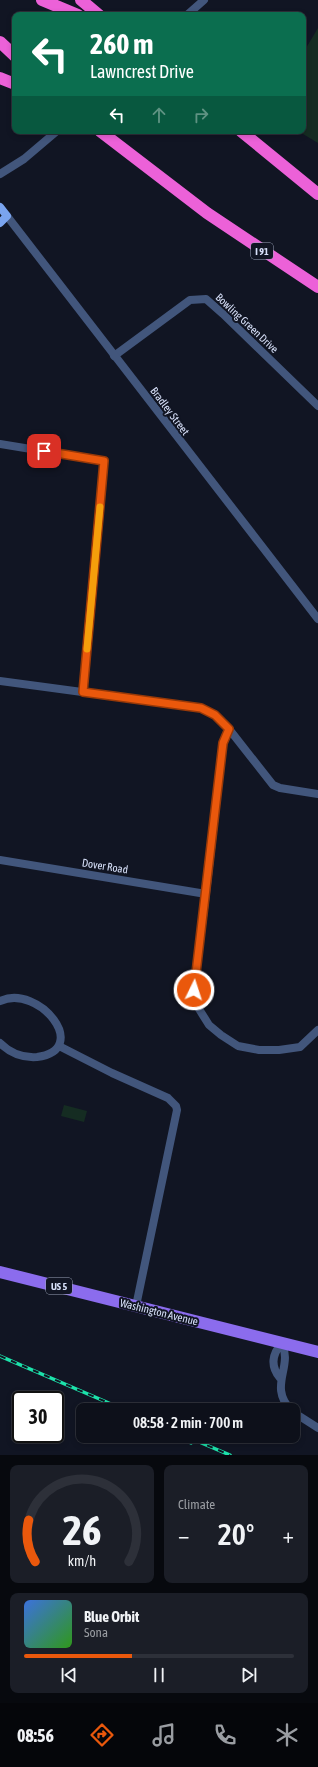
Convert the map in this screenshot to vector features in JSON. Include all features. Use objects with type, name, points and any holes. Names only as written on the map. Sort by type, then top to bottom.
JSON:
[{"type":"highway","points":[[42,0],[71,12]]},
{"type":"highway","points":[[81,0],[95,12]]},
{"type":"highway","points":[[0,42],[12,53]]},
{"type":"highway","points":[[0,78],[12,83]]},
{"type":"highway","name":"I 91","points":[[103,134],[207,214],[318,287]]},
{"type":"highway","points":[[244,134],[318,194]]},
{"type":"main road","points":[[0,207],[7,216],[0,223]]},
{"type":"main road","name":"Washington Avenue","points":[[0,1272],[318,1352]]},
{"type":"street","points":[[190,12],[204,0]]},
{"type":"street","points":[[0,174],[24,159],[53,134]]},
{"type":"street","name":"Bradley Street","points":[[7,216],[318,619]]},
{"type":"street","name":"Bowling Green Drive","points":[[114,356],[190,300],[206,299],[318,406]]},
{"type":"street","points":[[0,444],[104,461],[83,692]]},
{"type":"street","points":[[0,681],[201,708],[215,715],[229,729],[273,785],[280,788],[318,794]]},
{"type":"street","points":[[229,729],[223,743],[194,990],[199,1009],[209,1025],[221,1036],[238,1046],[259,1050],[279,1050],[300,1047],[318,1030]]},
{"type":"street","name":"Dover Road","points":[[0,860],[206,894]]},
{"type":"street","points":[[0,1001],[6,998],[21,999],[45,1010],[55,1020],[61,1033],[59,1046],[52,1052],[44,1055],[28,1057],[14,1053],[0,1043]]},
{"type":"street","points":[[59,1046],[112,1073],[168,1098],[176,1106],[177,1110],[136,1306]]},
{"type":"street","points":[[280,1378],[284,1368],[286,1354],[282,1343]]},
{"type":"street","points":[[282,1343],[273,1357],[273,1366],[280,1378],[282,1393],[286,1403]]},
{"type":"street","points":[[300,1416],[318,1428]]},
{"type":"green space","points":[[318,28],[318,143],[303,134],[306,134],[306,48]]},
{"type":"green space","points":[[64,1105],[87,1111],[84,1122],[61,1116]]},
{"type":"railway","points":[[0,1356],[109,1403]]},
{"type":"railway","points":[[202,1443],[230,1455]]},
{"type":"slow traffic","points":[[87,649],[100,507]]},
{"type":"route","points":[[44,451],[104,461],[83,692],[201,708],[215,715],[229,729],[223,743],[194,990]]}]
